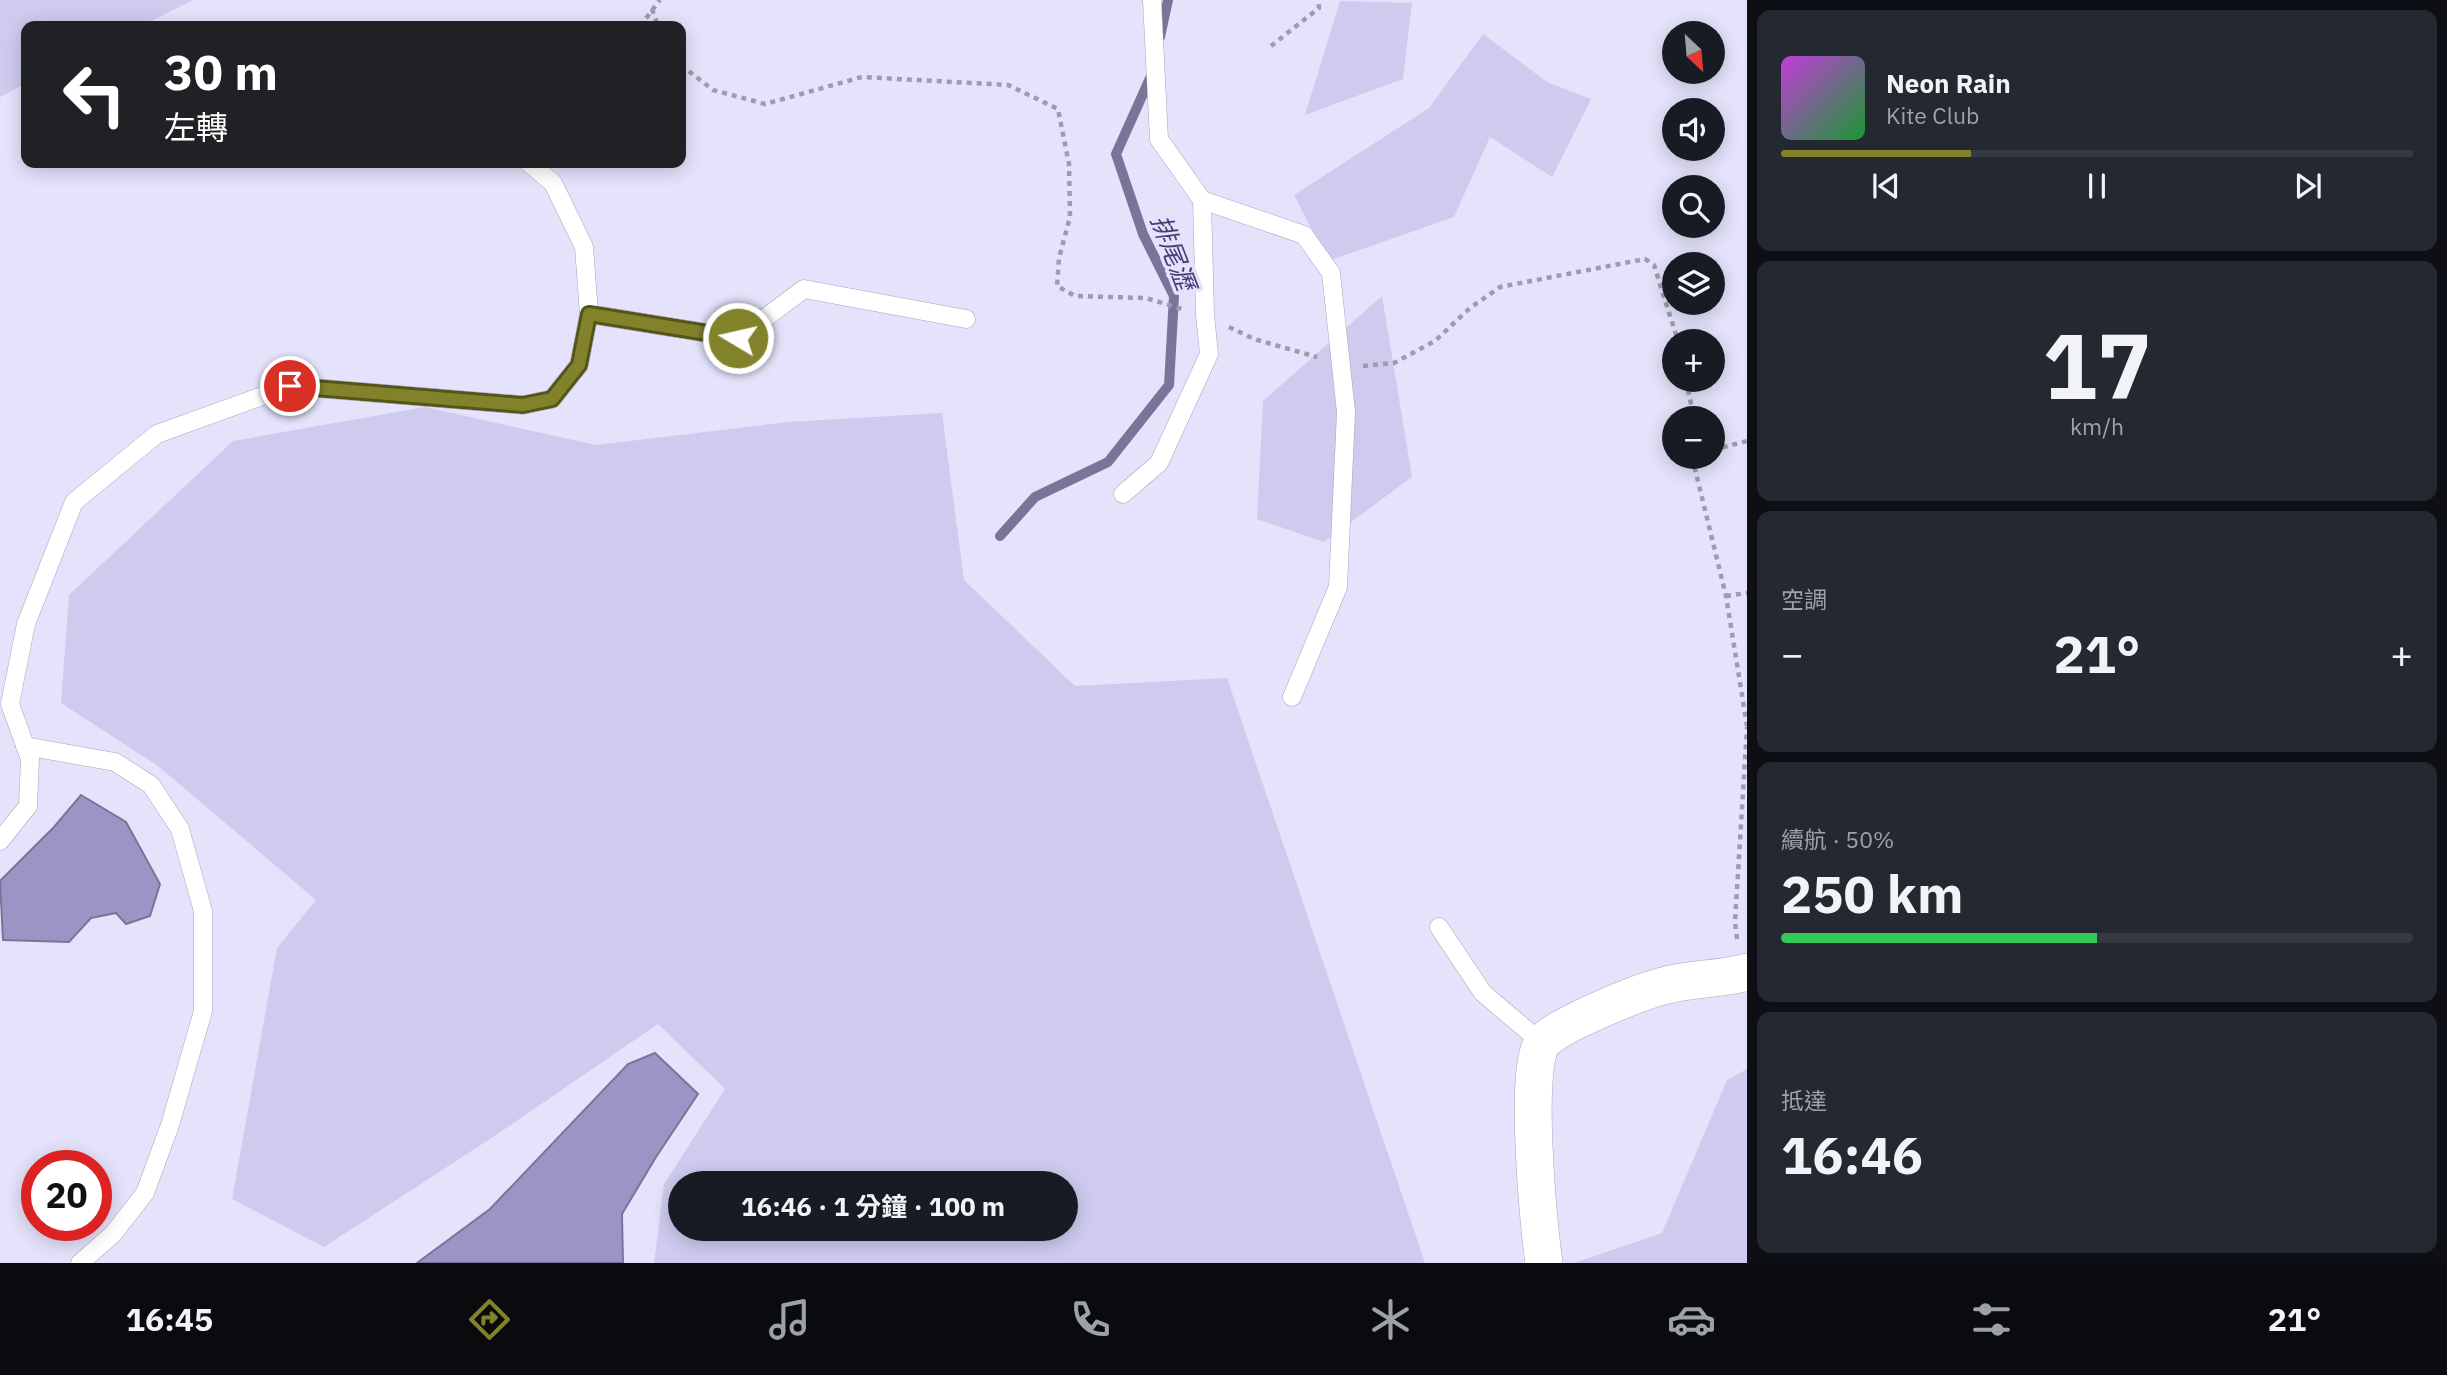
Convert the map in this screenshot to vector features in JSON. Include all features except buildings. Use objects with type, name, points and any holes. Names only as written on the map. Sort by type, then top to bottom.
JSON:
[{"type":"street","points":[[1544,1263],[1535,1164],[1535,1066],[1542,1043],[1552,1034],[1664,985],[1744,973]]},
{"type":"lane","points":[[1123,494],[1159,463],[1209,354],[1205,315],[1202,200],[1159,139],[1152,0]]},
{"type":"lane","points":[[0,841],[28,806],[30,759],[10,704],[26,624],[74,502],[157,434],[290,386],[523,405],[552,399],[579,365],[589,314],[584,247],[553,183],[535,168]]},
{"type":"lane","points":[[1202,200],[1304,235],[1331,273],[1346,412],[1338,587],[1293,697]]},
{"type":"lane","points":[[589,314],[738,338],[804,289],[966,319]]},
{"type":"lane","points":[[25,746],[115,762],[151,785],[180,830],[203,911],[203,1011],[170,1125],[145,1193],[113,1234],[80,1263]]},
{"type":"lane","points":[[1439,927],[1483,993],[1542,1043]]},
{"type":"path","points":[[643,21],[660,0]]},
{"type":"path","points":[[1271,46],[1319,8],[1318,0]]},
{"type":"path","points":[[652,8],[656,21]]},
{"type":"path","points":[[1725,447],[1747,441]]},
{"type":"path","points":[[1695,469],[1726,596],[1747,727],[1735,922],[1744,973]]},
{"type":"path","points":[[1726,596],[1747,593]]},
{"type":"shaded area","points":[[0,0],[193,0],[151,21],[21,21],[21,86],[0,97]]},
{"type":"shaded area","points":[[1340,1],[1412,3],[1403,79],[1305,115]]},
{"type":"shaded area","points":[[1483,34],[1547,82],[1591,99],[1552,177],[1490,137],[1454,217],[1328,261],[1294,195],[1429,108]]},
{"type":"shaded area","points":[[1382,296],[1412,477],[1324,542],[1257,519],[1263,401]]},
{"type":"shaded area","points":[[425,407],[596,445],[788,422],[942,413],[964,580],[1075,686],[1227,678],[1425,1263],[654,1263],[664,1184],[668,1178],[668,1241],[1078,1241],[1078,1171],[672,1171],[725,1089],[658,1024],[496,1135],[324,1247],[232,1199],[277,948],[316,900],[158,766],[61,703],[69,595],[233,441]]},
{"type":"shaded area","points":[[81,795],[126,822],[160,884],[150,916],[126,924],[116,913],[91,918],[69,942],[3,940],[0,881],[54,827]]},
{"type":"shaded area","points":[[655,1053],[698,1094],[622,1214],[623,1263],[417,1263],[490,1209],[628,1064]]},
{"type":"shaded area","points":[[1747,1069],[1747,1263],[1574,1263],[1662,1233],[1727,1080]]},
{"type":"waterway","name":"排尾瀝","points":[[1160,37],[1168,0]]},
{"type":"waterway","name":"排尾瀝","points":[[1000,536],[1035,497],[1108,462],[1169,385],[1174,296],[1143,234],[1116,154],[1151,76]]},
{"type":"route","points":[[290,386],[523,405],[552,399],[579,365],[589,314],[738,338]]}]
